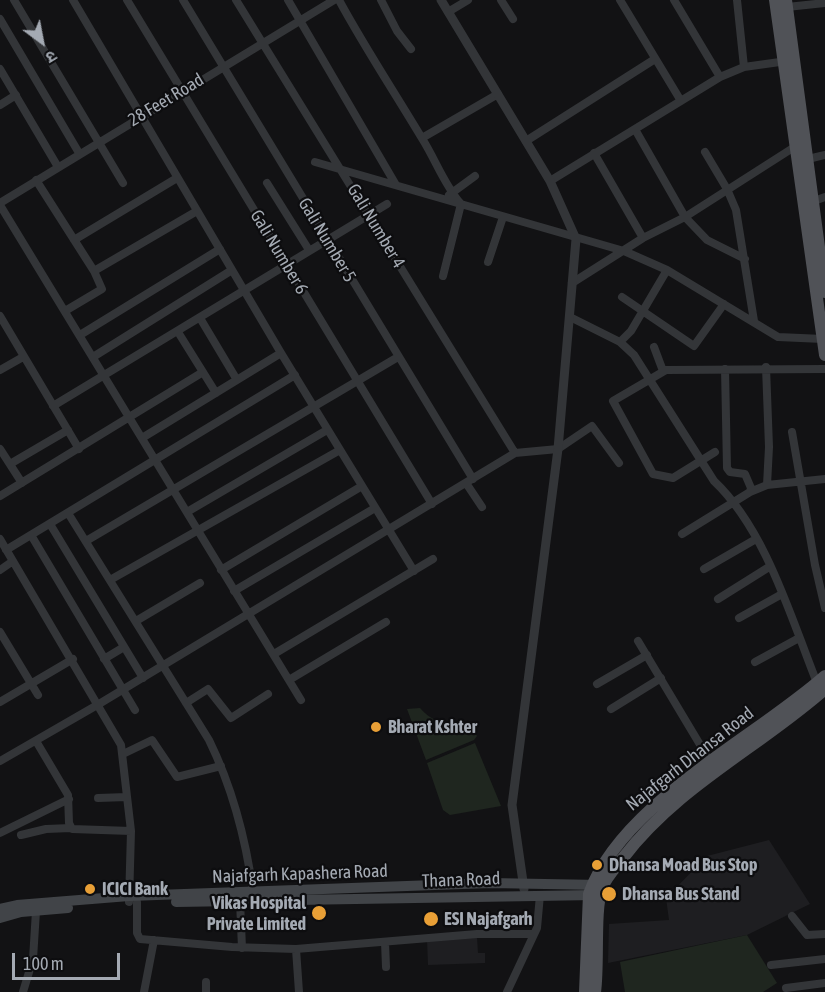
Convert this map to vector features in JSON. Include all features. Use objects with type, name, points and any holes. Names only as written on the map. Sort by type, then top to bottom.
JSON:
[{"type":"main road","points":[[775,0],[808,159],[820,199],[819,258],[825,355]]},
{"type":"main road","points":[[786,4],[796,146],[825,291]]},
{"type":"main road","name":"Najafgarh Dhansa Road","points":[[597,890],[644,816],[711,763],[822,682]]},
{"type":"main road","name":"Najafgarh Dhansa Road","points":[[597,890],[642,833],[666,809],[802,710],[822,682]]},
{"type":"main road","name":"Najafgarh Kapashera Road","points":[[0,909],[17,905],[253,892],[522,882],[597,890]]},
{"type":"main road","points":[[585,992],[597,890]]},
{"type":"main road","points":[[595,992],[597,890]]},
{"type":"main road","name":"Thana Road","points":[[0,918],[36,911],[132,900],[240,901],[540,895],[597,890]]},
{"type":"street","points":[[14,0],[123,183]]},
{"type":"street","points":[[73,0],[313,407],[414,571]]},
{"type":"street","name":"Gali Number 6","points":[[127,0],[356,382],[432,504]]},
{"type":"street","name":"Gali Number 5","points":[[183,0],[398,357],[482,507]]},
{"type":"street","points":[[236,0],[332,164]]},
{"type":"street","points":[[288,0],[396,185]]},
{"type":"street","name":"28 Feet Road","points":[[0,204],[140,115],[334,0]]},
{"type":"street","points":[[339,0],[369,55],[422,138],[448,196]]},
{"type":"street","points":[[381,0],[397,32],[411,49]]},
{"type":"street","points":[[441,0],[550,181],[576,239],[558,449],[512,805],[524,894]]},
{"type":"street","points":[[448,12],[468,0]]},
{"type":"street","points":[[501,0],[513,19]]},
{"type":"street","points":[[620,0],[681,101]]},
{"type":"street","points":[[674,0],[720,77]]},
{"type":"street","points":[[730,0],[739,15]]},
{"type":"street","points":[[737,0],[744,67]]},
{"type":"street","points":[[786,4],[825,3]]},
{"type":"street","points":[[0,20],[79,153]]},
{"type":"street","points":[[526,141],[656,59]]},
{"type":"street","points":[[550,181],[594,153],[636,131],[720,77],[744,67],[789,61]]},
{"type":"street","points":[[0,69],[58,167]]},
{"type":"street","points":[[422,138],[498,94]]},
{"type":"street","points":[[0,105],[15,95]]},
{"type":"street","points":[[636,131],[685,217],[706,240],[745,260]]},
{"type":"street","points":[[572,283],[643,238],[685,217],[796,146]]},
{"type":"street","points":[[705,152],[727,189],[736,210],[754,321]]},
{"type":"street","points":[[594,153],[643,238]]},
{"type":"street","points":[[808,159],[825,155]]},
{"type":"street","points":[[315,162],[332,164],[343,170],[396,185],[448,196],[461,204],[503,218],[624,251],[667,270],[778,337],[823,339]]},
{"type":"street","name":"Gali Number 4","points":[[343,170],[515,453]]},
{"type":"street","points":[[448,196],[475,176]]},
{"type":"street","points":[[74,240],[177,177]]},
{"type":"street","points":[[36,180],[94,271],[102,289],[65,310]]},
{"type":"street","points":[[267,183],[309,250]]},
{"type":"street","points":[[0,204],[302,700]]},
{"type":"street","points":[[53,406],[105,377],[387,204]]},
{"type":"street","points":[[443,276],[461,204]]},
{"type":"street","points":[[94,271],[197,211]]},
{"type":"street","points":[[488,262],[503,218]]},
{"type":"street","points":[[80,335],[220,249]]},
{"type":"street","points":[[93,357],[232,270]]},
{"type":"street","points":[[620,342],[631,331],[667,270]]},
{"type":"street","points":[[622,297],[694,346],[724,304]]},
{"type":"street","points":[[0,316],[79,449]]},
{"type":"street","points":[[570,316],[620,342],[634,355],[701,460],[756,539],[782,594],[799,638],[822,682]]},
{"type":"street","points":[[200,318],[237,380]]},
{"type":"street","points":[[178,332],[216,393]]},
{"type":"street","points":[[654,347],[663,371]]},
{"type":"street","points":[[142,438],[281,353]]},
{"type":"street","points":[[0,370],[23,357]]},
{"type":"street","points":[[86,541],[398,357]]},
{"type":"street","points":[[766,368],[769,447],[767,485]]},
{"type":"street","points":[[725,369],[726,466],[730,472],[745,474],[751,488],[750,492]]},
{"type":"street","points":[[715,452],[674,478],[653,474],[612,403],[615,398],[663,371],[825,369]]},
{"type":"street","points":[[0,496],[203,372]]},
{"type":"street","points":[[6,550],[295,375]]},
{"type":"street","points":[[0,761],[123,690],[515,453],[558,449],[592,426],[619,464]]},
{"type":"street","points":[[10,464],[68,430]]},
{"type":"street","points":[[186,512],[327,430]]},
{"type":"street","points":[[792,432],[814,565],[825,608]]},
{"type":"street","points":[[0,449],[22,483]]},
{"type":"street","points":[[110,580],[340,450]]},
{"type":"street","points":[[682,534],[732,502],[767,485],[825,479]]},
{"type":"street","points":[[221,570],[362,486]]},
{"type":"street","points":[[234,591],[375,508]]},
{"type":"street","points":[[68,513],[209,740],[221,766],[244,839],[253,892]]},
{"type":"street","points":[[50,524],[143,678]]},
{"type":"street","points":[[31,535],[135,710]]},
{"type":"street","points":[[0,539],[118,738],[123,754],[131,831],[132,900],[138,937],[242,948],[296,949],[477,934],[533,934]]},
{"type":"street","points":[[704,569],[756,539]]},
{"type":"street","points":[[274,654],[434,559]]},
{"type":"street","points":[[0,570],[14,561]]},
{"type":"street","points":[[718,599],[769,567]]},
{"type":"street","points":[[136,621],[200,583]]},
{"type":"street","points":[[739,618],[782,594]]},
{"type":"street","points":[[289,680],[386,622]]},
{"type":"street","points":[[0,632],[38,695]]},
{"type":"street","points":[[755,662],[799,638]]},
{"type":"street","points":[[638,641],[711,763]]},
{"type":"street","points":[[104,659],[124,647]]},
{"type":"street","points":[[597,684],[647,655]]},
{"type":"street","points":[[0,702],[73,659]]},
{"type":"street","points":[[611,709],[661,678]]},
{"type":"street","points":[[186,703],[208,689],[231,718],[268,694]]},
{"type":"street","points":[[123,754],[152,740],[177,777],[221,766]]},
{"type":"street","points":[[36,741],[69,799],[71,828]]},
{"type":"street","points":[[98,798],[127,796]]},
{"type":"street","points":[[0,833],[69,799]]},
{"type":"street","points":[[21,835],[46,829],[71,828],[131,831]]},
{"type":"street","points":[[507,992],[538,923],[540,895]]},
{"type":"street","points":[[240,901],[242,948]]},
{"type":"street","points":[[23,992],[33,959],[36,911]]},
{"type":"street","points":[[792,916],[807,935],[825,934]]},
{"type":"street","points":[[144,992],[154,940]]},
{"type":"street","points":[[385,942],[386,967]]},
{"type":"street","points":[[296,949],[298,992]]},
{"type":"street","points":[[771,965],[825,959]]},
{"type":"street","points":[[206,982],[206,992]]},
{"type":"street","points":[[786,988],[825,983]]},
{"type":"shaded area","points":[[420,708],[443,723],[456,725],[470,723],[477,736],[474,740],[426,760],[407,709]]},
{"type":"shaded area","points":[[475,743],[501,806],[450,815],[443,810],[427,763]]},
{"type":"shaded area","points":[[769,840],[810,904],[747,935],[608,963],[609,924],[669,920],[666,898],[707,856]]},
{"type":"shaded area","points":[[747,935],[777,983],[763,992],[625,992],[620,962]]},
{"type":"shaded area","points":[[477,937],[478,953],[485,953],[485,963],[428,965],[427,939]]},
{"type":"place","name":"Bharat Kshter","points":[[376,727]]},
{"type":"place","name":"Dhansa Moad Bus Stop","points":[[597,865]]},
{"type":"place","name":"ICICI Bank","points":[[90,889]]},
{"type":"place","name":"Dhansa Bus Stand","points":[[609,894]]},
{"type":"place","name":"Vikas Hospital Private Limited","points":[[319,913]]},
{"type":"place","name":"ESI Najafgarh","points":[[431,919]]}]
